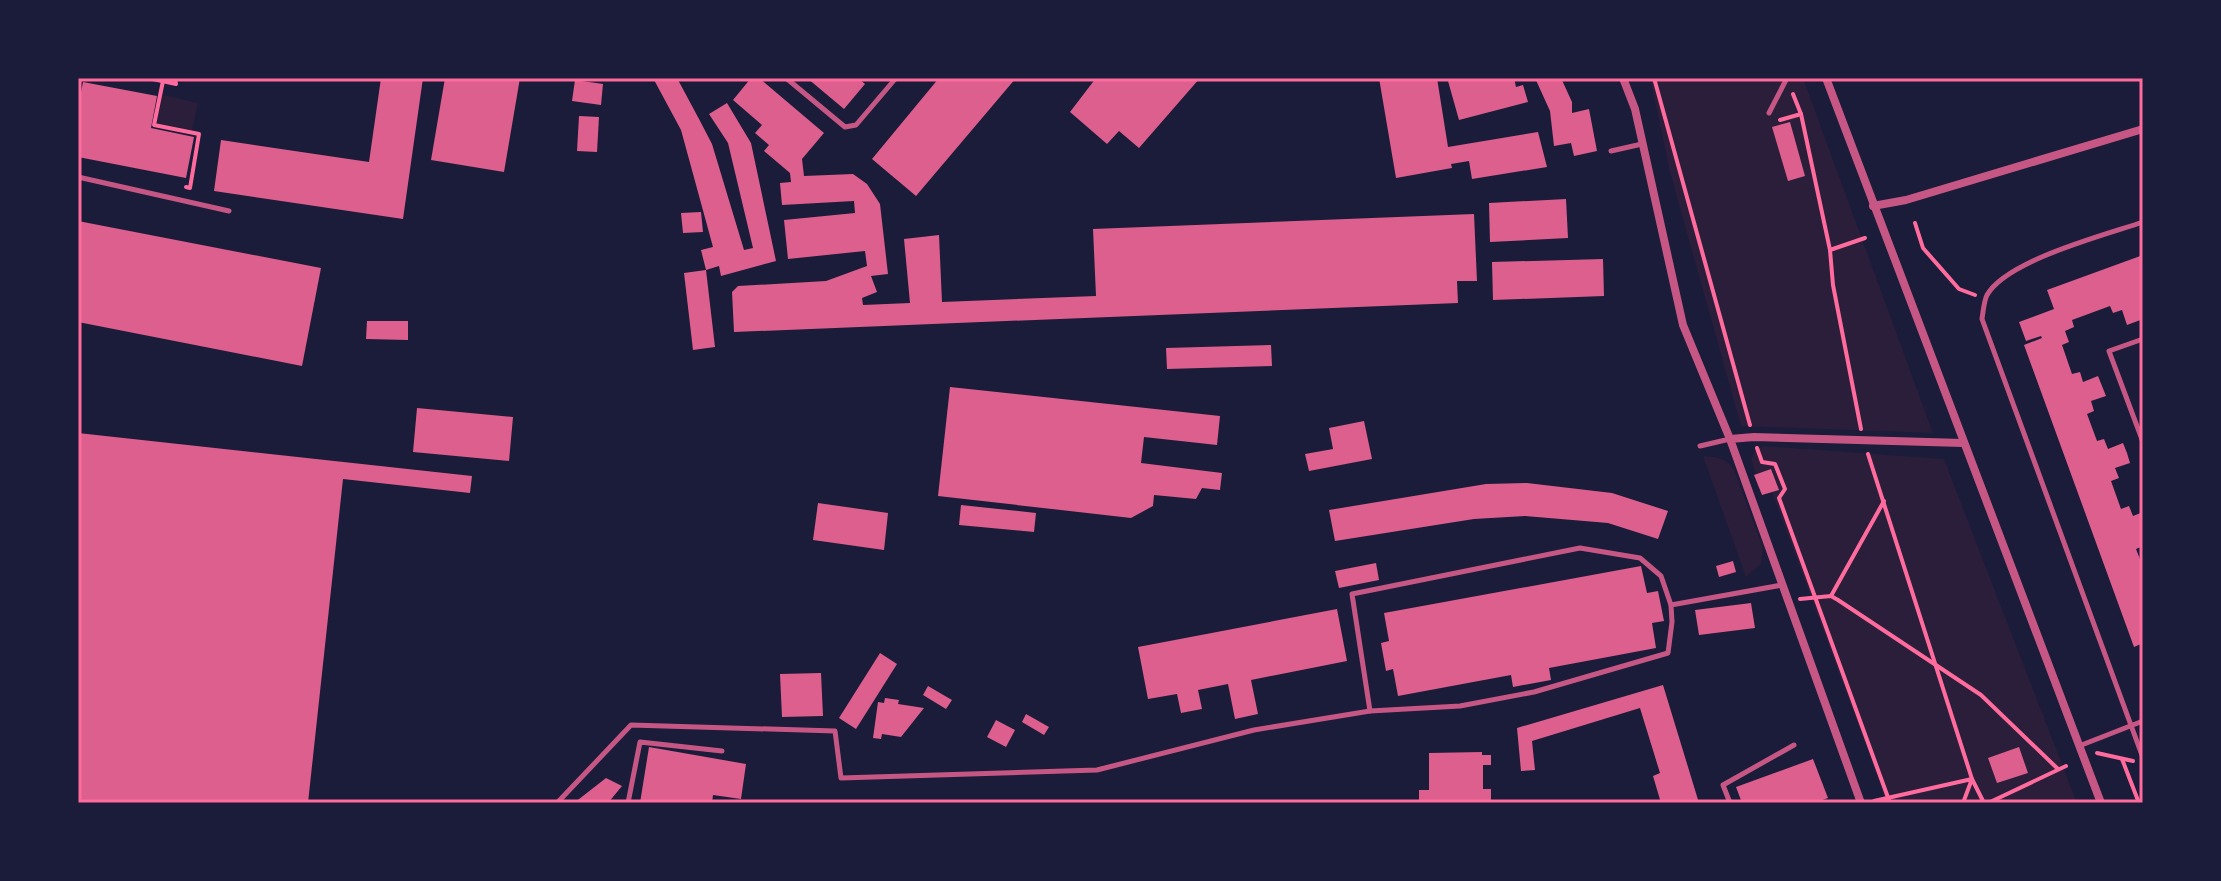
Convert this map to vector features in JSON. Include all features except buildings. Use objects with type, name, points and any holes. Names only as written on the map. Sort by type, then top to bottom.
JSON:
[{"type":"street","points":[[1826,78],[2101,803]]},
{"type":"street","points":[[1625,79],[1635,109],[1683,325],[1730,439],[1862,803]]},
{"type":"street","points":[[1873,206],[1906,200],[2143,129]]},
{"type":"street","points":[[1730,439],[1754,437],[1963,443]]},
{"type":"lane","points":[[786,78],[845,127],[856,125],[896,78]]},
{"type":"lane","points":[[1769,113],[1787,79]]},
{"type":"lane","points":[[1611,151],[1643,144]]},
{"type":"lane","points":[[78,177],[229,211]]},
{"type":"lane","points":[[2143,222],[2036,259],[2007,275],[1987,295],[1982,319],[2143,761]]},
{"type":"lane","points":[[2143,339],[2109,351],[2143,442]]},
{"type":"lane","points":[[1700,446],[1730,439]]},
{"type":"lane","points":[[557,803],[631,725],[835,731],[841,778],[1097,770],[1254,730],[1370,711],[1460,706],[1534,692],[1668,653],[1671,605],[1661,576],[1640,558],[1580,548],[1352,594],[1370,711]]},
{"type":"lane","points":[[1671,605],[1782,585]]},
{"type":"lane","points":[[2079,746],[2143,721]]},
{"type":"lane","points":[[628,803],[640,742],[722,751]]},
{"type":"lane","points":[[1730,803],[1723,785],[1794,745]]},
{"type":"path","points":[[78,89],[80,78]]},
{"type":"path","points":[[148,78],[176,84],[175,78]]},
{"type":"path","points":[[1787,79],[1801,114],[1830,250],[1833,285],[1862,432]]},
{"type":"path","points":[[163,81],[154,125],[199,134],[190,188],[176,185]]},
{"type":"path","points":[[1915,223],[1923,248],[1959,289],[1986,300]]},
{"type":"path","points":[[1830,250],[1865,238]]},
{"type":"path","points":[[1867,452],[1972,779],[1986,803],[2066,766]]},
{"type":"path","points":[[1831,596],[1884,501]]},
{"type":"path","points":[[1788,601],[1831,596],[1981,695],[2058,769]]},
{"type":"path","points":[[2097,753],[2143,761]]},
{"type":"path","points":[[2122,759],[2139,803]]},
{"type":"path","points":[[1862,803],[1972,779]]},
{"type":"path","points":[[1963,803],[1972,779]]},
{"type":"shaded area","points":[[1650,78],[1803,78],[1933,433],[1741,426],[1670,172]]},
{"type":"shaded area","points":[[163,95],[198,103],[192,130],[157,123]]},
{"type":"shaded area","points":[[1763,446],[1944,459],[2077,803],[1887,803],[1772,492],[1779,489],[1772,470],[1756,474],[1751,459],[1755,451]]},
{"type":"shaded area","points":[[1703,456],[1722,459],[1732,467],[1763,548],[1761,564],[1746,577]]}]
